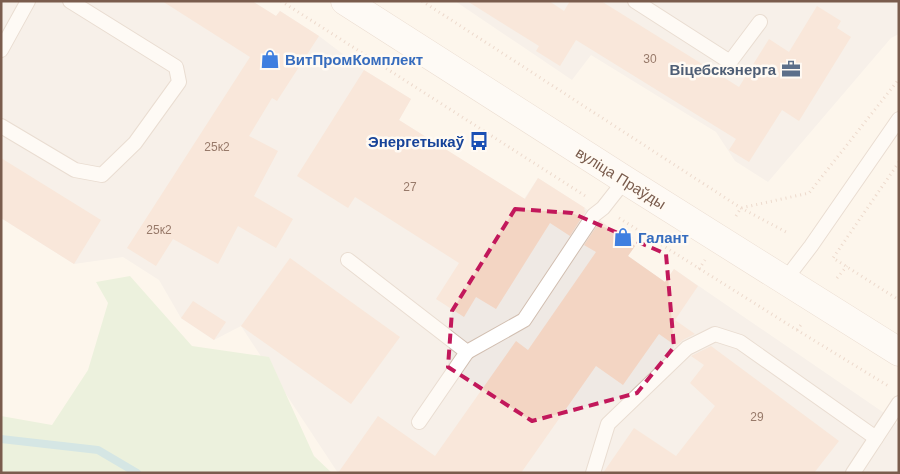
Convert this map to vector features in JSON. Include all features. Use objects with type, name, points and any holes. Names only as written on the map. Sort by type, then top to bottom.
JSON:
[{"type":"main road","name":"вуліца Праўды","points":[[345,1],[899,352]]},
{"type":"lane","points":[[1,50],[28,1]]},
{"type":"lane","points":[[1,126],[75,170],[102,175],[135,143],[179,82],[176,67],[70,1]]},
{"type":"lane","points":[[634,1],[730,62],[760,22]]},
{"type":"lane","points":[[785,280],[811,246],[899,119]]},
{"type":"lane","points":[[419,422],[467,352],[524,320],[594,215],[625,180]]},
{"type":"lane","points":[[348,260],[467,352]]},
{"type":"lane","points":[[593,473],[608,424],[687,348],[715,334],[740,342],[876,438]]},
{"type":"lane","points":[[859,471],[876,438],[899,403]]},
{"type":"path","points":[[422,1],[742,208],[788,233]]},
{"type":"path","points":[[736,216],[742,208],[809,193],[899,79]]},
{"type":"path","points":[[899,162],[833,258],[899,300]]},
{"type":"path","points":[[699,269],[705,260]]},
{"type":"path","points":[[837,278],[847,266]]},
{"type":"path","points":[[797,330],[803,322]]},
{"type":"highlighted area","points":[[515,209],[572,213],[666,254],[674,347],[637,393],[532,421],[448,367],[452,311]]},
{"type":"shaded area","points":[[1,1],[252,1],[276,16],[280,11],[319,36],[364,70],[411,99],[399,120],[524,199],[538,178],[585,208],[635,246],[628,256],[665,282],[674,269],[890,417],[899,425],[899,473],[338,473],[241,326],[214,340],[181,318],[159,280],[123,257],[74,264],[1,218]]},
{"type":"shaded area","name":"Віцебскэнерга","points":[[455,1],[899,1],[899,34],[891,38],[768,182],[735,161],[716,132],[591,55],[572,80]]},
{"type":"green space","points":[[130,276],[192,346],[269,357],[314,456],[332,473],[1,473],[1,416],[52,425],[88,370],[108,303],[96,282]]},
{"type":"building","points":[[162,1],[252,1],[276,16],[280,11],[319,36],[277,101],[272,98],[249,136],[278,151],[254,196],[293,219],[276,248],[238,226],[218,264],[173,239],[156,266],[127,248],[250,57]]},
{"type":"building","points":[[467,1],[549,1],[564,11],[570,1],[601,1],[739,87],[769,39],[789,52],[817,6],[841,21],[837,28],[851,37],[799,121],[782,110],[749,162],[729,150],[736,139],[576,40],[560,66],[536,51],[539,46]]},
{"type":"building","points":[[364,70],[411,99],[399,120],[525,199],[538,178],[585,208],[586,211],[570,236],[550,223],[496,309],[476,297],[464,317],[436,299],[459,263],[355,197],[348,208],[297,176]]},
{"type":"building","points":[[1,158],[101,220],[74,264],[1,218]]},
{"type":"building","points":[[600,221],[635,246],[628,256],[665,282],[674,269],[698,286],[675,320],[695,334],[676,346],[659,334],[623,385],[596,366],[521,473],[338,473],[378,416],[435,456],[516,341],[528,350],[596,252],[584,245]]},
{"type":"building","points":[[290,258],[400,337],[351,404],[241,326]]},
{"type":"building","points":[[193,301],[226,322],[214,340],[181,318]]},
{"type":"building","points":[[711,346],[839,441],[814,473],[603,473],[634,428],[676,456],[715,406],[690,383],[704,365],[691,356]]},
{"type":"waterway","points":[[1,439],[98,450],[137,473]]},
{"type":"place","name":"ВитПромКомплект","points":[[270,59]]},
{"type":"place","name":"Віцебскэнерга","points":[[791,69]]},
{"type":"place","name":"Энергетыкаў","points":[[479,141]]},
{"type":"place","name":"Галант","points":[[623,237]]}]
